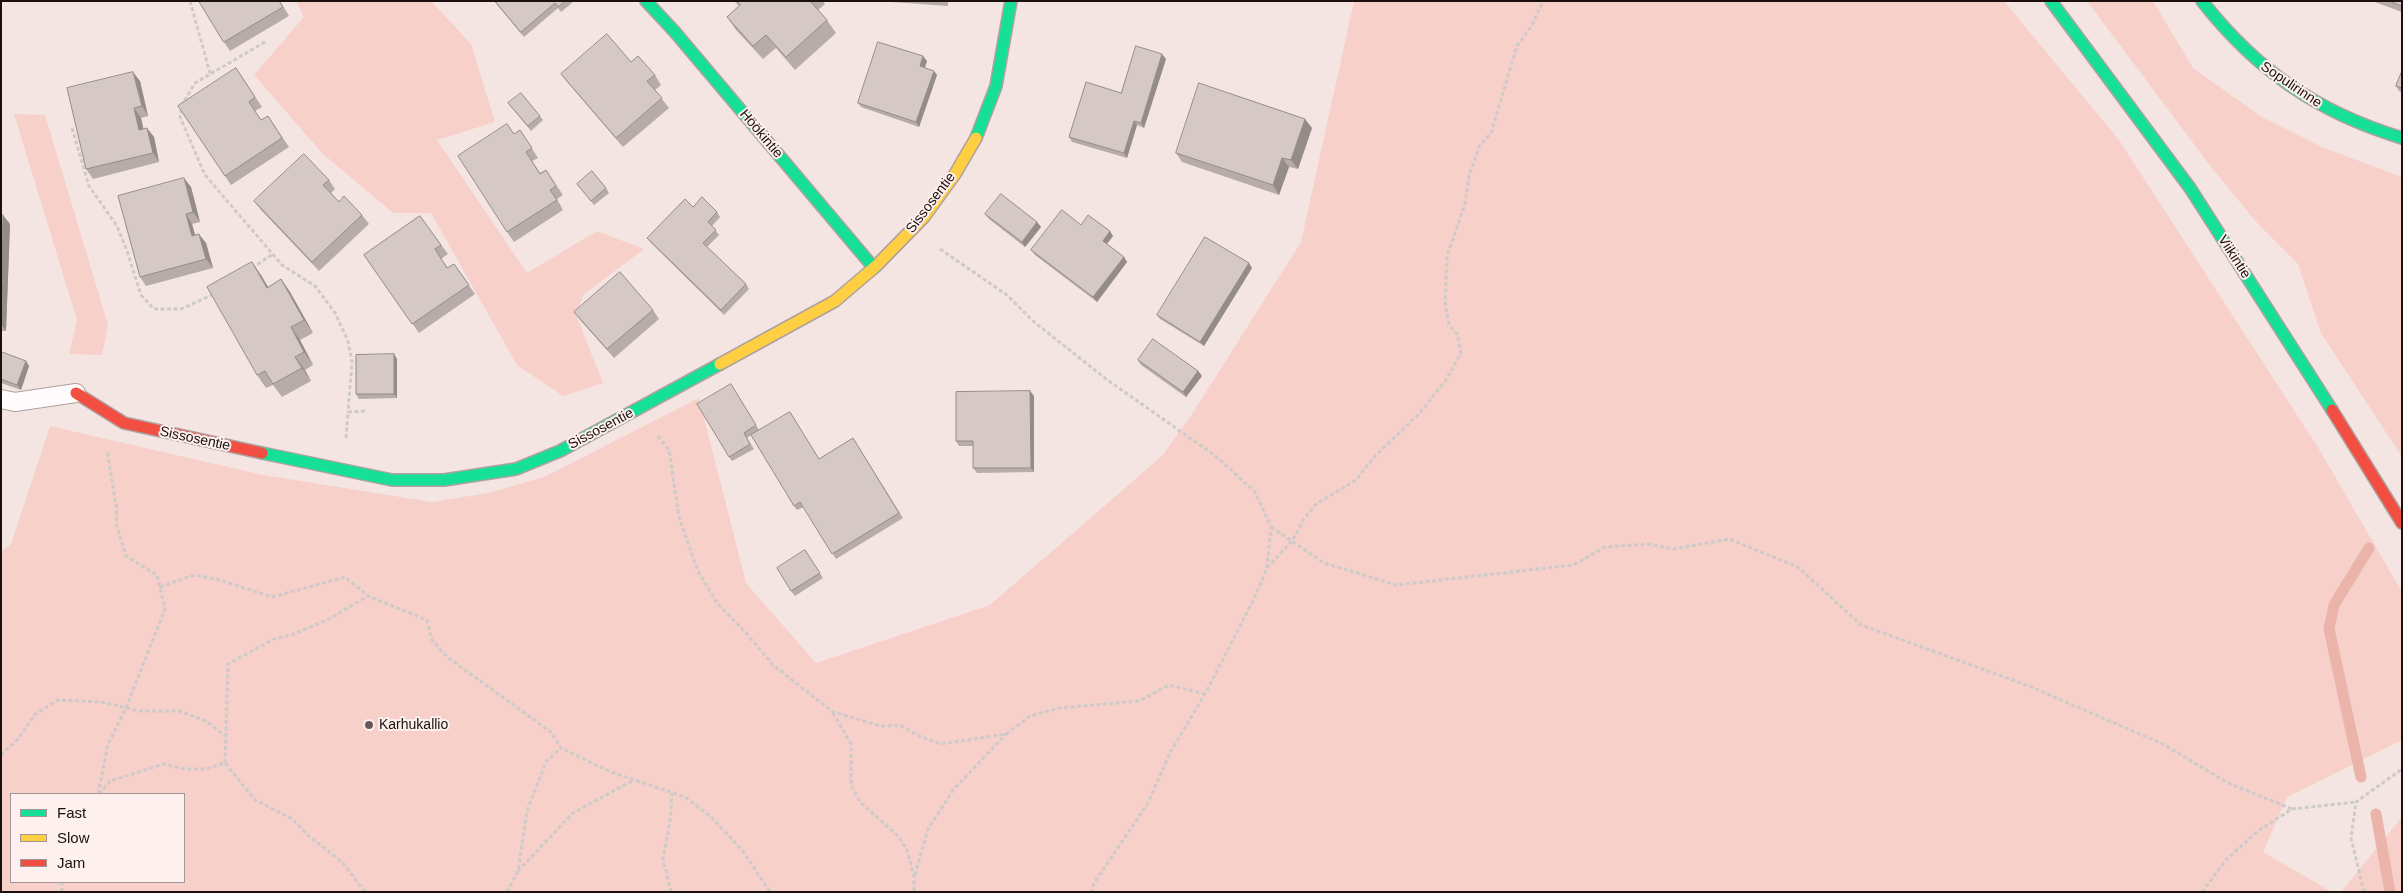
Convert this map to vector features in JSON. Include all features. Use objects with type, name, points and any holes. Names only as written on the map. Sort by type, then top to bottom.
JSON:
[{"type":"street","name":"Höökintie","points":[[646,1],[874,268]]},
{"type":"street","name":"Sissosentie","points":[[76,393],[124,423],[392,480],[444,480],[516,469],[560,451],[834,301],[874,268],[912,231],[950,181],[986,114],[1006,40],[1010,1]]},
{"type":"street","name":"Viikintie","points":[[2052,1],[2190,188],[2301,360],[2402,523]]},
{"type":"street","name":"Sopulirinne","points":[[2202,1],[2229,36],[2255,60],[2286,84],[2355,123],[2402,138]]},
{"type":"lane","name":"Sissosentie","points":[[1,399],[15,402],[76,393]]},
{"type":"path","points":[[190,1],[210,73]]},
{"type":"path","points":[[1267,568],[1292,541],[1304,519],[1316,504],[1356,480],[1376,456],[1419,414],[1446,380],[1462,352],[1457,334],[1449,325],[1445,303],[1447,256],[1464,204],[1468,175],[1480,145],[1491,133],[1517,46],[1531,27],[1543,1]]},
{"type":"path","points":[[265,42],[195,83],[183,103],[180,117],[204,175],[282,265],[315,286],[335,312],[342,327],[348,341],[352,362],[343,471]]},
{"type":"path","points":[[72,128],[89,186],[117,226],[141,295],[154,309],[181,309],[222,289]]},
{"type":"path","points":[[912,231],[1007,296],[1033,321],[1106,379],[1217,457],[1255,492],[1271,527],[1267,568],[1254,599],[1205,694],[1170,753],[1148,803],[1094,883],[1092,892]]},
{"type":"path","points":[[251,269],[272,254]]},
{"type":"path","points":[[98,793],[108,744],[126,708],[165,609],[157,575],[126,556],[116,523],[117,510],[100,408]]},
{"type":"path","points":[[638,409],[669,450],[679,518],[698,571],[717,604],[746,633],[773,665],[833,712],[882,726],[900,725],[919,736],[941,744],[1006,734]]},
{"type":"path","points":[[348,412],[366,411]]},
{"type":"path","points":[[1271,527],[1324,563],[1396,585],[1573,565],[1605,547],[1648,544],[1674,549],[1729,539],[1798,568],[1861,625],[2029,686],[2163,744],[2228,783],[2292,809]]},
{"type":"path","points":[[160,588],[194,575],[220,580],[272,597],[345,577],[368,596],[427,620],[432,640],[447,657],[551,732],[561,748],[611,772],[686,798],[710,816],[743,851],[770,892]]},
{"type":"path","points":[[365,892],[343,863],[309,836],[291,818],[255,800],[225,763],[225,736],[228,664],[274,638],[294,634],[329,619],[368,596]]},
{"type":"path","points":[[914,892],[914,876],[928,829],[954,789],[1006,734],[1030,716],[1059,708],[1139,701],[1169,685],[1205,694]]},
{"type":"path","points":[[1,756],[18,739],[35,714],[58,700],[101,702],[139,711],[178,712],[206,722],[225,736]]},
{"type":"path","points":[[833,712],[851,744],[851,785],[860,802],[899,837],[906,850],[914,876]]},
{"type":"path","points":[[518,871],[527,811],[546,762],[561,748]]},
{"type":"path","points":[[1,749],[7,750]]},
{"type":"path","points":[[99,793],[110,781],[164,764],[184,770],[205,769],[225,763]]},
{"type":"path","points":[[2202,892],[2227,859],[2258,832],[2292,809],[2356,802],[2402,769]]},
{"type":"path","points":[[507,892],[518,871],[573,813],[634,780]]},
{"type":"path","points":[[671,892],[663,859],[672,793]]},
{"type":"path","points":[[2356,802],[2351,838],[2364,892]]},
{"type":"shaded area","points":[[296,1],[431,1],[471,44],[495,122],[437,140],[527,273],[597,231],[644,249],[583,295],[576,315],[603,383],[563,396],[517,365],[431,213],[393,213],[322,153],[254,75],[304,17]]},
{"type":"shaded area","points":[[1354,1],[2004,1],[2119,140],[2319,449],[2402,592],[2402,740],[2287,797],[2263,852],[2332,892],[1,892],[1,552],[11,544],[50,426],[263,475],[432,502],[488,493],[544,477],[699,398],[746,583],[816,663],[990,605],[1162,456],[1194,411],[1301,242]]},
{"type":"shaded area","points":[[2087,1],[2153,1],[2193,68],[2262,117],[2322,147],[2402,177],[2402,457],[2321,333],[2298,264],[2258,224],[2211,167]]},
{"type":"shaded area","points":[[14,114],[45,115],[108,325],[102,355],[69,354],[77,320]]},
{"type":"shaded area","points":[[2402,817],[2402,892],[2341,892]]},
{"type":"building","points":[[199,1],[279,1],[283,7],[224,42]]},
{"type":"building","points":[[495,1],[565,1],[558,7],[555,3],[521,32]]},
{"type":"building","points":[[737,1],[810,1],[827,20],[786,57],[766,35],[753,46],[727,17],[740,5]]},
{"type":"building","points":[[2390,1],[2402,1],[2402,6]]},
{"type":"building","points":[[607,34],[631,62],[638,56],[655,75],[647,81],[662,98],[616,138],[561,74]]},
{"type":"building","points":[[878,42],[923,56],[920,66],[934,71],[916,122],[858,103]]},
{"type":"building","points":[[1136,46],[1162,54],[1141,123],[1134,121],[1124,153],[1069,137],[1086,82],[1121,93]]},
{"type":"building","points":[[236,68],[255,97],[249,102],[261,120],[268,116],[282,138],[225,176],[178,106]]},
{"type":"building","points":[[2402,71],[2402,88],[2396,86]]},
{"type":"building","points":[[133,72],[142,106],[134,108],[139,130],[147,128],[153,153],[86,169],[67,88]]},
{"type":"building","points":[[1199,83],[1305,119],[1291,160],[1282,158],[1273,185],[1176,153]]},
{"type":"building","points":[[521,93],[540,116],[528,126],[508,103]]},
{"type":"building","points":[[507,124],[514,134],[520,130],[532,148],[526,152],[540,174],[546,170],[556,186],[550,190],[557,200],[507,232],[458,156]]},
{"type":"building","points":[[304,154],[329,180],[323,185],[339,202],[344,196],[362,215],[312,262],[254,201]]},
{"type":"building","points":[[592,171],[606,188],[591,201],[577,184]]},
{"type":"building","points":[[184,178],[193,212],[186,214],[192,236],[199,234],[206,259],[140,277],[118,196]]},
{"type":"building","points":[[1001,194],[1037,222],[1022,242],[985,214]]},
{"type":"building","points":[[702,197],[717,212],[708,222],[716,230],[703,243],[746,284],[721,310],[647,238],[685,199],[693,207]]},
{"type":"building","points":[[1062,210],[1081,225],[1088,215],[1110,231],[1103,241],[1124,257],[1093,297],[1031,250]]},
{"type":"building","points":[[1,214],[3,215],[1,266]]},
{"type":"building","points":[[420,216],[441,245],[435,249],[447,268],[454,264],[469,285],[412,324],[364,255]]},
{"type":"building","points":[[1205,237],[1249,263],[1200,342],[1157,315]]},
{"type":"building","points":[[252,262],[267,288],[281,279],[304,320],[291,327],[304,352],[295,357],[302,368],[273,384],[265,371],[257,375],[207,287]]},
{"type":"building","points":[[620,272],[653,310],[607,349],[574,312]]},
{"type":"building","points":[[1153,339],[1198,371],[1183,392],[1138,360]]},
{"type":"building","points":[[2,352],[26,361],[17,385],[1,379]]},
{"type":"building","points":[[394,354],[394,394],[356,394],[356,355]]},
{"type":"building","points":[[731,384],[756,425],[744,433],[750,444],[729,457],[697,404]]},
{"type":"building","points":[[1030,391],[1031,468],[973,468],[973,441],[956,441],[956,392]]},
{"type":"building","points":[[790,412],[819,459],[853,438],[899,513],[832,554],[800,502],[794,506],[751,435]]},
{"type":"building","points":[[805,550],[820,573],[791,591],[777,568]]},
{"type":"waterway","points":[[2361,777],[2329,629],[2334,605],[2369,548]]},
{"type":"waterway","points":[[2376,814],[2390,892]]},
{"type":"traffic: fast","points":[[646,1],[674,31],[874,268]]},
{"type":"traffic: fast","points":[[976,138],[996,86],[1011,1]]},
{"type":"traffic: fast","points":[[2051,1],[2190,188],[2332,410]]},
{"type":"traffic: fast","points":[[2202,1],[2244,48],[2291,86],[2316,102],[2343,115],[2371,128],[2402,138]]},
{"type":"traffic: fast","points":[[262,453],[392,480],[444,480],[516,469],[560,451],[720,364]]},
{"type":"traffic: slow","points":[[720,364],[835,301],[876,266],[924,217],[955,174],[976,138]]},
{"type":"traffic: jam","points":[[76,393],[124,423],[262,453]]},
{"type":"traffic: jam","points":[[2332,410],[2402,523]]},
{"type":"place","name":"Karhukallio","points":[[369,725]]}]
